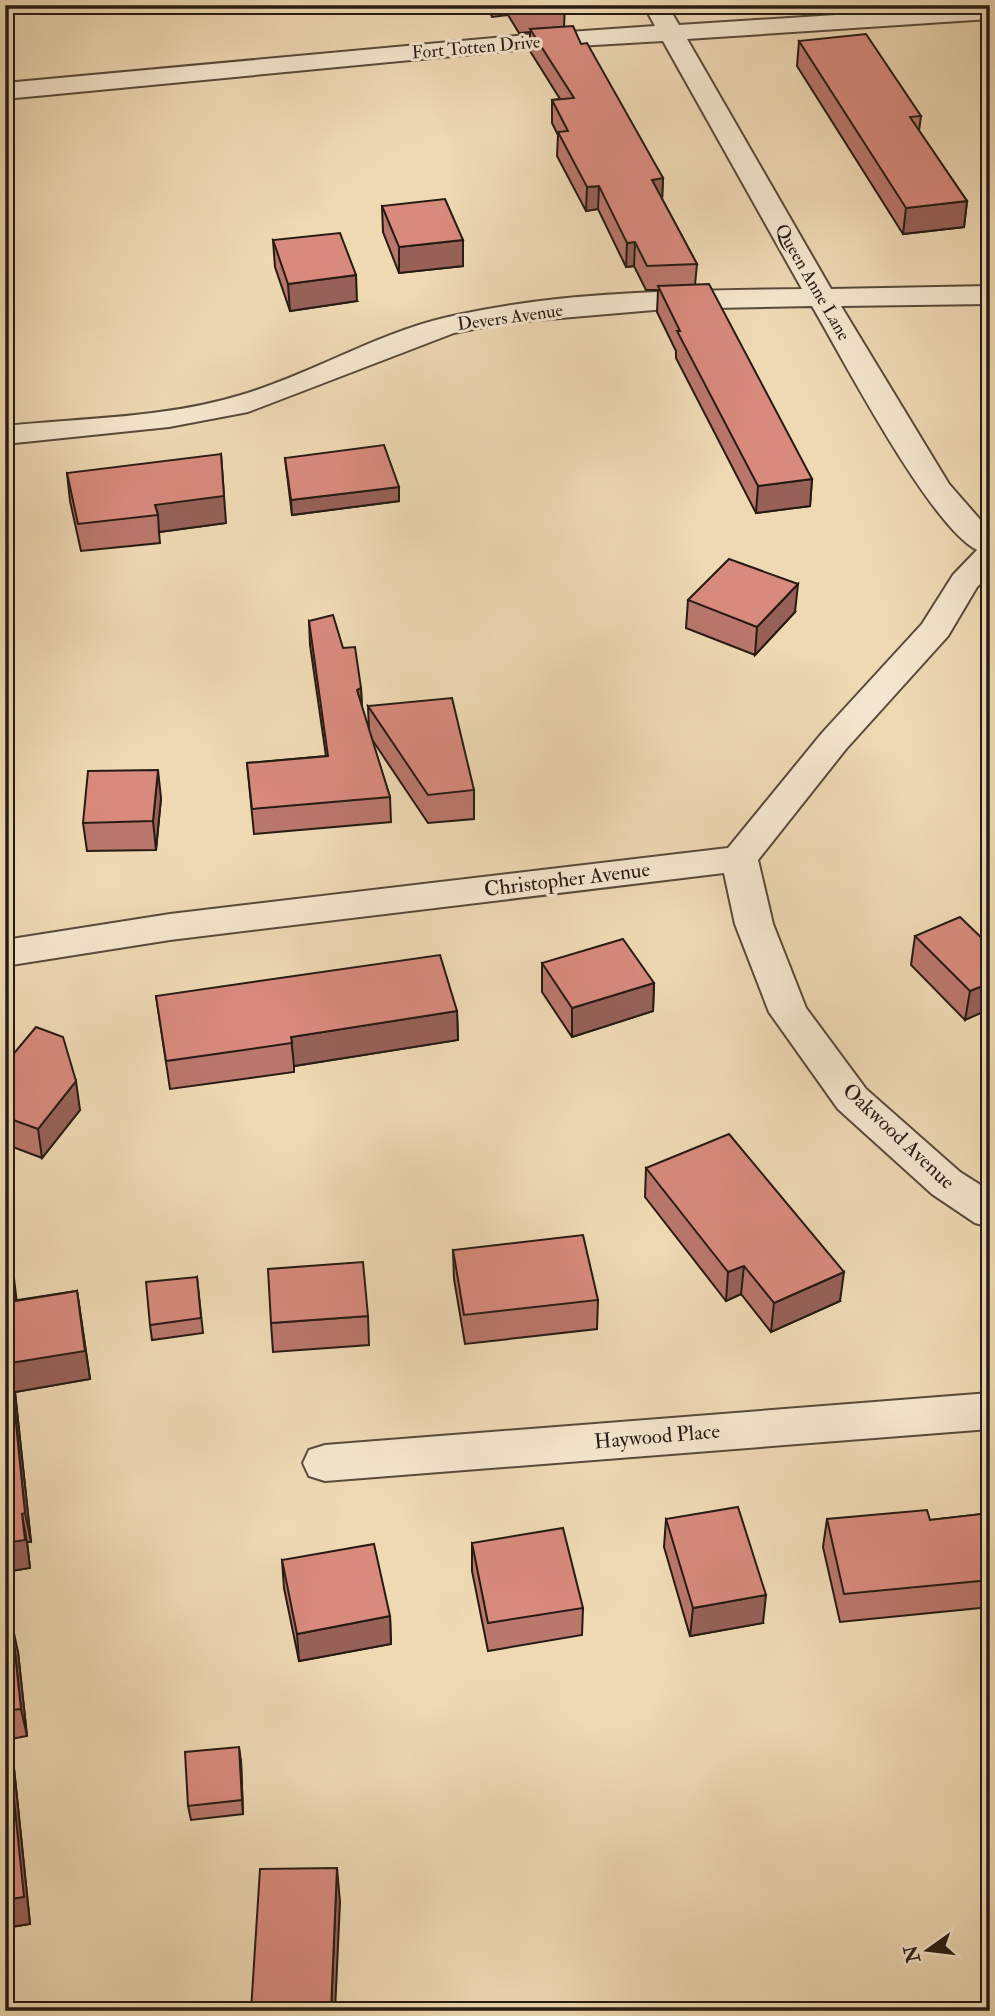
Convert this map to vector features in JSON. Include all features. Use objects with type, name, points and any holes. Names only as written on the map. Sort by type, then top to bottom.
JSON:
[{"type":"street","name":"Queen Anne Lane","points":[[655,5],[821,297],[936,488],[976,537],[990,544]]},
{"type":"street","name":"Fort Totten Drive","points":[[5,91],[670,30],[990,12]]},
{"type":"street","name":"Devers Avenue","points":[[5,435],[169,418],[248,403],[446,326],[503,314],[666,300],[990,295]]},
{"type":"street","points":[[738,859],[834,741],[936,629],[964,582],[990,555]]},
{"type":"street","name":"Christopher Avenue","points":[[5,953],[170,927],[738,859]]},
{"type":"street","name":"Oakwood Avenue","points":[[738,859],[754,924],[788,1012],[852,1099],[946,1183],[990,1212]]},
{"type":"street","name":"Haywood Place","points":[[326,1463],[990,1411]]},
{"type":"building","points":[[517,5],[563,5],[519,8]]},
{"type":"building","points":[[573,26],[581,44],[587,43],[663,178],[652,180],[697,264],[647,266],[635,242],[627,243],[599,186],[587,187],[558,132],[568,131],[552,100],[574,98],[530,29]]},
{"type":"building","points":[[866,34],[921,116],[910,117],[967,201],[906,208],[799,41]]},
{"type":"building","points":[[445,199],[463,240],[399,247],[382,206]]},
{"type":"building","points":[[340,233],[356,275],[288,284],[273,240]]},
{"type":"building","points":[[709,284],[812,479],[758,486],[677,331],[680,331],[658,286]]},
{"type":"building","points":[[384,445],[399,487],[291,500],[285,458]]},
{"type":"building","points":[[221,454],[224,496],[155,505],[158,515],[78,524],[67,473]]},
{"type":"building","points":[[729,559],[798,584],[757,627],[688,600]]},
{"type":"building","points":[[333,615],[343,648],[355,647],[361,688],[357,690],[390,797],[252,809],[247,763],[328,756],[309,621]]},
{"type":"building","points":[[452,698],[474,790],[428,795],[368,706]]},
{"type":"building","points":[[158,770],[153,821],[83,823],[88,771]]},
{"type":"building","points":[[960,917],[990,946],[990,983],[970,991],[915,936]]},
{"type":"building","points":[[623,939],[654,983],[572,1008],[542,963]]},
{"type":"building","points":[[440,955],[457,1011],[291,1037],[292,1043],[166,1061],[156,996]]},
{"type":"building","points":[[36,1027],[63,1037],[76,1081],[38,1129],[5,1117],[5,1064]]},
{"type":"building","points":[[729,1134],[844,1272],[774,1303],[744,1266],[728,1272],[646,1168]]},
{"type":"building","points":[[5,1218],[15,1301],[77,1291],[85,1351],[10,1363],[25,1513],[22,1514],[25,1540],[5,1543]]},
{"type":"building","points":[[583,1235],[598,1300],[464,1315],[453,1250]]},
{"type":"building","points":[[363,1262],[368,1316],[271,1323],[268,1269]]},
{"type":"building","points":[[197,1277],[201,1318],[150,1325],[146,1282]]},
{"type":"building","points":[[738,1507],[766,1595],[693,1608],[666,1519]]},
{"type":"building","points":[[927,1510],[930,1520],[990,1513],[990,1580],[844,1594],[827,1519]]},
{"type":"building","points":[[563,1528],[583,1608],[488,1623],[472,1543]]},
{"type":"building","points":[[374,1544],[390,1616],[297,1634],[282,1560]]},
{"type":"building","points":[[12,1624],[21,1709],[5,1711],[5,1625]]},
{"type":"building","points":[[5,1712],[24,1897],[5,1900]]},
{"type":"building","points":[[239,1747],[242,1800],[188,1806],[185,1752]]},
{"type":"building","points":[[337,1868],[331,2011],[251,2011],[260,1869]]}]
